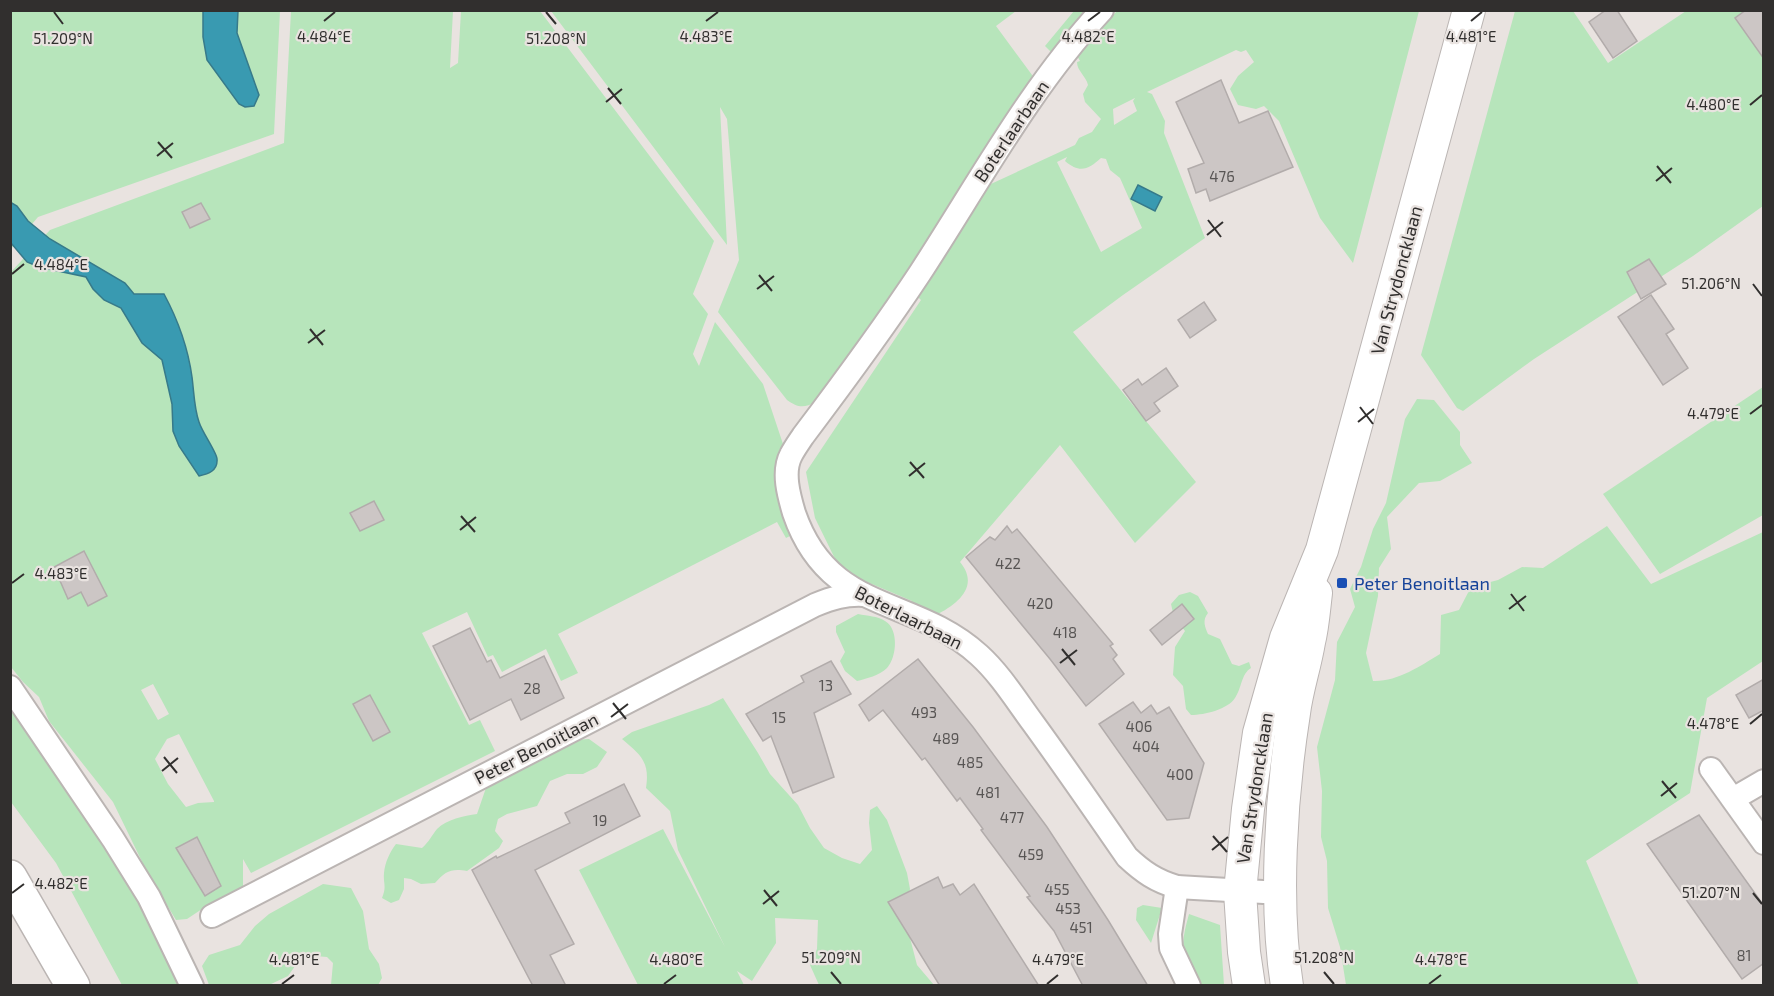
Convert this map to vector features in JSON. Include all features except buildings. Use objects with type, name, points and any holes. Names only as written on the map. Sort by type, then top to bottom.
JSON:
[{"type":"highway","points":[[10,877],[73,986]]},
{"type":"main road","name":"Van Strydoncklaan","points":[[1240,892],[1248,809],[1259,733],[1286,638],[1322,550],[1469,10]]},
{"type":"main road","name":"Van Strydoncklaan","points":[[1281,893],[1284,795],[1294,712],[1310,640],[1322,550]]},
{"type":"main road","points":[[1240,892],[1249,986]]},
{"type":"main road","points":[[1281,893],[1287,986]]},
{"type":"street","name":"Boterlaarbaan","points":[[1102,10],[1081,32],[1042,83],[978,178],[920,273],[789,457],[787,482],[792,504],[805,538],[827,569],[839,580],[864,596],[935,626],[958,638],[980,656],[1013,696],[1127,857],[1143,872],[1161,882],[1177,887],[1281,893]]},
{"type":"street","name":"Peter Benoitlaan","points":[[212,916],[784,621],[835,597],[864,596]]},
{"type":"street","points":[[10,687],[107,829],[149,897],[192,986]]},
{"type":"street","points":[[1711,769],[1764,843]]},
{"type":"street","points":[[1733,799],[1764,781]]},
{"type":"street","points":[[1177,887],[1170,934],[1171,948],[1189,986]]},
{"type":"green space","points":[[10,11],[280,11],[274,134],[38,217],[11,249]]},
{"type":"green space","points":[[291,11],[453,11],[450,68],[458,63],[461,11],[540,11],[714,241],[693,294],[708,314],[693,354],[699,366],[715,322],[763,384],[784,447],[794,534],[786,538],[777,522],[558,634],[578,673],[561,681],[546,649],[502,672],[493,655],[488,657],[467,612],[422,633],[469,725],[480,720],[495,751],[251,873],[243,859],[243,886],[228,897],[205,907],[187,919],[176,920],[147,872],[113,802],[49,721],[39,697],[11,667],[10,273],[50,230],[284,143]],"holes":[[[153,684],[169,714],[158,720],[141,690]],[[370,695],[389,732],[373,741],[353,704]],[[179,734],[214,802],[198,803],[186,807],[168,784],[155,759],[167,739]]]},
{"type":"green space","points":[[551,11],[1016,11],[996,26],[1035,79],[911,272],[816,402],[801,406],[794,405],[787,400],[718,312],[739,260],[727,119],[720,107],[727,245]]},
{"type":"green space","points":[[1074,11],[1088,11],[1051,52],[1045,46]]},
{"type":"green space","points":[[1117,11],[1419,11],[1353,263],[1320,218],[1279,121],[1264,106],[1256,109],[1238,105],[1230,89],[1238,76],[1254,62],[1246,50],[1241,52],[1236,50],[1147,92],[1152,94],[1165,121],[1164,133],[1205,238],[1073,332],[1196,482],[1135,543],[1060,445],[960,562],[968,579],[964,593],[959,600],[936,615],[912,606],[912,601],[841,571],[815,518],[806,472],[921,300],[915,294],[980,189],[1075,145],[1079,138],[1092,132],[1101,119],[1085,102],[1083,94],[1088,85],[1078,68],[1077,62],[1080,61],[1076,54]],"holes":[[[1135,98],[1133,101],[1137,111],[1114,125],[1113,109]],[[1067,157],[1065,161],[1080,169],[1092,165],[1101,158],[1106,159],[1110,170],[1120,178],[1142,228],[1101,252],[1057,162]]]},
{"type":"green space","points":[[1515,11],[1573,11],[1608,63],[1686,11],[1763,11],[1763,206],[1693,256],[1534,359],[1463,411],[1457,408],[1421,355]]},
{"type":"green space","points":[[1763,387],[1763,515],[1660,574],[1603,494]]},
{"type":"green space","points":[[1417,399],[1434,400],[1460,432],[1460,445],[1472,463],[1440,481],[1419,483],[1387,517],[1391,549],[1379,568],[1378,596],[1366,653],[1373,681],[1399,676],[1440,654],[1441,615],[1459,610],[1471,587],[1498,580],[1522,567],[1543,568],[1607,526],[1651,584],[1763,532],[1763,661],[1707,698],[1690,793],[1586,861],[1639,985],[1346,985],[1340,947],[1328,908],[1327,861],[1321,837],[1322,791],[1317,747],[1335,680],[1337,642],[1355,607],[1350,589],[1361,567],[1373,529],[1386,503],[1405,419]]},
{"type":"green space","points":[[1190,592],[1198,596],[1208,613],[1205,626],[1208,634],[1220,639],[1232,664],[1239,666],[1249,662],[1251,668],[1245,674],[1232,702],[1216,711],[1191,715],[1186,709],[1183,686],[1173,675],[1175,647],[1185,631],[1174,617],[1171,604],[1179,595]]},
{"type":"green space","points":[[858,614],[885,621],[893,630],[895,643],[893,657],[887,668],[877,675],[857,681],[845,671],[840,661],[845,652],[836,632],[836,626]]},
{"type":"green space","points":[[723,698],[770,774],[798,805],[824,848],[842,858],[860,864],[872,850],[870,810],[877,806],[887,820],[907,873],[910,889],[906,906],[910,938],[917,965],[934,985],[819,985],[810,965],[817,949],[818,920],[775,918],[776,943],[752,981],[737,971],[744,985],[638,985],[579,870],[663,829],[725,947],[678,850],[670,811],[646,788],[647,772],[643,760],[622,739],[632,732]]},
{"type":"green space","points":[[10,708],[70,790],[144,905],[180,985],[122,985],[56,863],[11,802]]},
{"type":"green space","points":[[589,739],[607,752],[597,767],[583,774],[567,774],[550,781],[537,806],[507,814],[498,819],[495,831],[503,841],[499,848],[467,871],[449,871],[435,883],[421,884],[404,878],[404,889],[399,900],[391,903],[382,898],[385,865],[396,844],[422,848],[437,829],[446,823],[477,814],[487,785],[524,768],[574,740]]},
{"type":"green space","points":[[323,884],[351,888],[363,911],[369,949],[379,964],[382,978],[378,985],[331,985],[333,963],[327,957],[303,955],[288,976],[269,985],[209,985],[202,966],[209,955],[240,945],[255,926],[269,914]]},
{"type":"green space","points":[[1143,905],[1162,908],[1151,943],[1136,920],[1137,908]]},
{"type":"green space","points":[[1189,914],[1220,925],[1224,985],[1200,985],[1189,965],[1183,944]]},
{"type":"water","points":[[203,11],[238,11],[237,33],[259,95],[254,106],[245,107],[239,104],[207,60],[203,37]]},
{"type":"water","points":[[1138,185],[1162,197],[1155,211],[1131,199]]},
{"type":"water","points":[[10,202],[17,206],[28,221],[50,239],[125,283],[134,294],[164,294],[185,345],[199,422],[216,456],[217,463],[212,471],[199,476],[179,446],[173,431],[172,404],[162,360],[142,343],[121,308],[104,300],[93,289],[86,277],[39,267],[27,262],[11,243]]},
{"type":"place","name":"Peter Benoitlaan","points":[[1342,583]]}]
